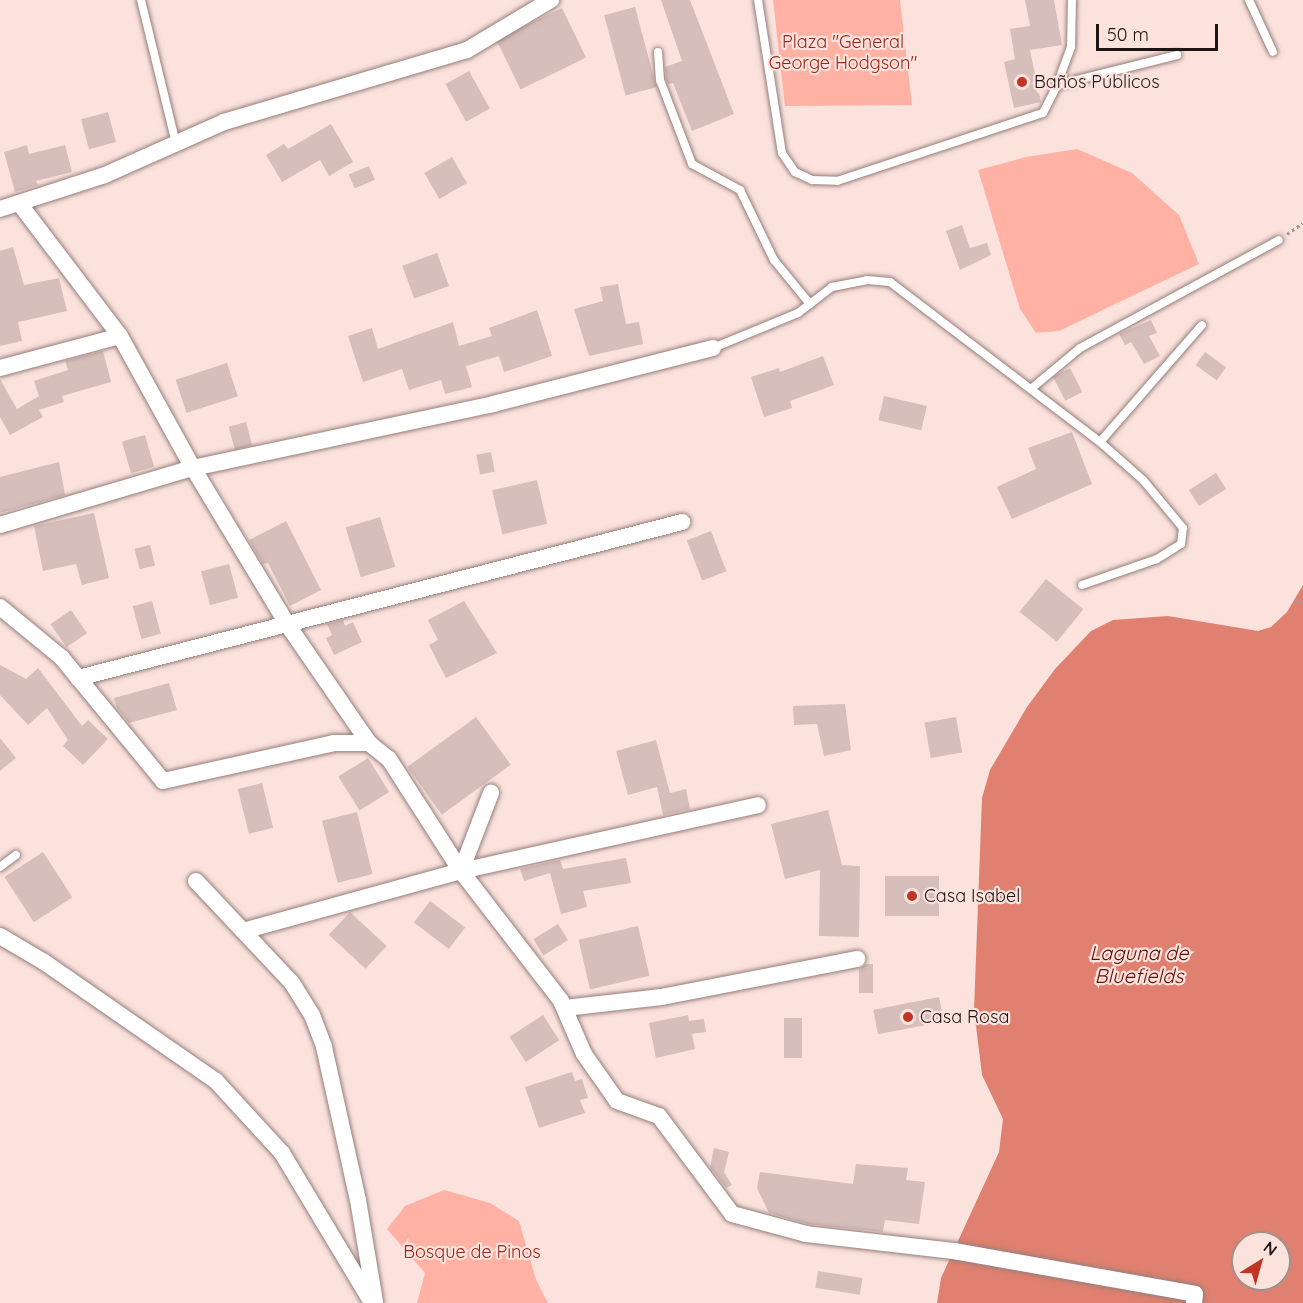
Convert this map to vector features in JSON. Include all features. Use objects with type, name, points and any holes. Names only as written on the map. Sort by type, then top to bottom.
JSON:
[{"type":"street","points":[[0,209],[105,176],[224,122],[467,50],[551,0]]},
{"type":"street","points":[[19,203],[120,336],[193,468],[287,624],[369,743],[389,759],[461,871],[565,1008],[584,1054],[617,1101],[659,1116],[732,1214],[806,1234],[954,1251],[1195,1294],[1194,1303]]},
{"type":"street","points":[[0,368],[120,336]]},
{"type":"street","points":[[0,525],[193,468],[493,404],[713,348]]},
{"type":"street","points":[[78,678],[682,522]]},
{"type":"street","points":[[0,607],[62,658],[163,781],[334,743],[369,743]]},
{"type":"street","points":[[461,871],[491,793]]},
{"type":"street","points":[[243,931],[461,871],[758,805]]},
{"type":"street","points":[[195,881],[291,983],[312,1015],[324,1047],[364,1227],[374,1303]]},
{"type":"street","points":[[0,936],[44,962],[216,1081],[282,1153],[374,1303]]},
{"type":"street","points":[[565,1008],[661,997],[857,959]]},
{"type":"lane","points":[[141,0],[176,144]]},
{"type":"lane","points":[[758,0],[782,153],[795,172],[812,180],[837,181],[1042,113],[1057,85],[1071,47],[1072,0]]},
{"type":"lane","points":[[1249,0],[1273,52]]},
{"type":"lane","points":[[658,52],[660,80],[692,164],[740,190],[774,260],[810,304]]},
{"type":"lane","points":[[1057,85],[1177,55]]},
{"type":"lane","points":[[1032,388],[1080,348],[1279,240]]},
{"type":"lane","points":[[713,348],[798,313],[832,287],[867,280],[890,282],[1100,442],[1143,480],[1183,528],[1181,544],[1157,559],[1082,585]]},
{"type":"lane","points":[[1100,442],[1202,325]]},
{"type":"lane","points":[[0,867],[16,855]]},
{"type":"path","points":[[1279,240],[1303,223]]},
{"type":"path","points":[[1294,600],[1303,603]]},
{"type":"green space","name":"Plaza \"General George Hodgson\"","points":[[773,0],[900,0],[912,105],[785,106]]},
{"type":"green space","points":[[1077,149],[1132,173],[1179,215],[1199,264],[1059,331],[1036,333],[1020,309],[978,170],[1026,157]]},
{"type":"green space","name":"Bosque de Pinos","points":[[444,1190],[490,1203],[519,1221],[536,1280],[548,1303],[417,1303],[425,1273],[387,1229],[405,1206]]},
{"type":"water","name":"Laguna de Bluefields","points":[[1303,585],[1303,1303],[937,1303],[941,1278],[999,1152],[1003,1119],[982,1075],[974,1010],[982,798],[990,770],[1027,707],[1055,669],[1091,631],[1113,620],[1168,616],[1258,631],[1271,627],[1287,612]]},
{"type":"building","points":[[661,0],[690,0],[734,114],[692,131],[673,83],[668,84],[666,79],[665,67],[682,61]]},
{"type":"building","points":[[1025,0],[1054,0],[1062,45],[1030,50],[1041,102],[1014,108],[1004,62],[1015,59],[1010,29],[1030,26]]},
{"type":"building","points":[[635,7],[656,87],[626,95],[604,15]]},
{"type":"building","points":[[562,8],[586,57],[520,89],[496,40]]},
{"type":"building","points":[[469,71],[490,109],[466,122],[445,84]]},
{"type":"building","points":[[108,112],[116,142],[89,149],[81,119]]},
{"type":"building","points":[[331,124],[353,162],[329,176],[320,160],[282,182],[266,155],[284,144],[288,149]]},
{"type":"building","points":[[27,145],[29,154],[65,145],[72,172],[36,181],[38,185],[15,192],[4,152]]},
{"type":"building","points":[[452,157],[467,183],[439,199],[424,173]]},
{"type":"building","points":[[369,166],[375,180],[355,188],[349,175]]},
{"type":"building","points":[[962,225],[970,248],[987,243],[991,255],[960,270],[946,231]]},
{"type":"building","points":[[13,247],[24,285],[59,278],[67,311],[18,322],[22,341],[0,346],[0,251]]},
{"type":"building","points":[[437,253],[449,286],[414,299],[402,266]]},
{"type":"building","points":[[618,284],[626,324],[639,322],[643,344],[589,356],[574,309],[603,301],[600,287]]},
{"type":"building","points":[[537,310],[552,356],[504,372],[499,356],[466,366],[472,387],[445,394],[441,380],[409,390],[402,369],[363,382],[348,336],[372,328],[378,349],[453,322],[459,346],[492,336],[489,328]]},
{"type":"building","points":[[1151,320],[1157,333],[1149,336],[1160,356],[1144,364],[1131,342],[1125,345],[1119,334]]},
{"type":"building","points":[[103,351],[111,382],[62,396],[64,402],[39,410],[43,417],[10,435],[0,417],[0,379],[17,409],[39,396],[34,381],[68,370],[65,361]]},
{"type":"building","points":[[1205,352],[1226,367],[1217,380],[1196,365]]},
{"type":"building","points":[[823,356],[834,385],[790,401],[792,408],[764,417],[751,377],[779,368],[780,372]]},
{"type":"building","points":[[227,363],[238,396],[186,413],[176,380]]},
{"type":"building","points":[[1070,368],[1082,392],[1065,401],[1053,377]]},
{"type":"building","points":[[884,396],[927,406],[921,430],[878,420]]},
{"type":"building","points":[[246,422],[252,445],[235,450],[229,427]]},
{"type":"building","points":[[1072,432],[1092,484],[1012,519],[997,487],[1036,469],[1028,448]]},
{"type":"building","points":[[145,435],[154,467],[131,473],[122,442]]},
{"type":"building","points":[[491,452],[495,472],[480,474],[476,455]]},
{"type":"building","points":[[59,462],[65,495],[0,513],[0,477]]},
{"type":"building","points":[[1216,473],[1226,489],[1199,506],[1189,490]]},
{"type":"building","points":[[537,480],[547,524],[502,534],[492,490]]},
{"type":"building","points":[[94,513],[109,578],[82,585],[76,564],[43,571],[34,526]]},
{"type":"building","points":[[380,517],[395,567],[361,577],[346,528]]},
{"type":"building","points":[[286,521],[321,590],[290,606],[268,563],[263,564],[249,540]]},
{"type":"building","points":[[711,531],[726,571],[702,580],[687,540]]},
{"type":"building","points":[[150,545],[155,565],[140,569],[134,549]]},
{"type":"building","points":[[229,564],[238,598],[210,605],[201,572]]},
{"type":"building","points":[[1046,579],[1083,609],[1057,642],[1020,612]]},
{"type":"building","points":[[152,601],[161,634],[141,639],[133,606]]},
{"type":"building","points":[[464,601],[497,653],[446,678],[429,645],[438,640],[428,620]]},
{"type":"building","points":[[71,610],[87,633],[67,647],[51,624]]},
{"type":"building","points":[[343,620],[345,626],[353,622],[362,642],[334,655],[326,638],[332,635],[327,624]]},
{"type":"building","points":[[0,665],[26,679],[38,668],[82,726],[88,720],[108,739],[83,765],[63,746],[68,740],[47,708],[28,725],[0,695]]},
{"type":"building","points":[[169,683],[177,710],[129,723],[117,708],[114,698]]},
{"type":"building","points":[[845,704],[851,750],[824,756],[817,724],[794,725],[793,706]]},
{"type":"building","points":[[476,717],[511,765],[442,815],[407,767]]},
{"type":"building","points":[[956,717],[962,752],[931,758],[924,723]]},
{"type":"building","points":[[0,738],[16,758],[0,771]]},
{"type":"building","points":[[656,740],[670,793],[686,789],[690,809],[663,815],[657,787],[628,795],[616,751]]},
{"type":"building","points":[[368,758],[389,792],[360,810],[338,777]]},
{"type":"building","points":[[262,783],[273,828],[249,834],[238,789]]},
{"type":"building","points":[[828,810],[842,865],[860,866],[859,937],[819,936],[820,870],[785,879],[771,824]]},
{"type":"building","points":[[357,812],[372,874],[338,883],[322,821]]},
{"type":"building","points":[[43,852],[72,897],[34,922],[4,877]]},
{"type":"building","points":[[626,858],[631,883],[583,891],[587,907],[561,914],[550,873],[524,881],[520,869],[560,860],[563,869]]},
{"type":"building","name":"Casa Isabel","points":[[885,876],[939,876],[939,916],[885,916]]},
{"type":"building","points":[[430,901],[465,927],[449,949],[414,923]]},
{"type":"building","points":[[350,912],[387,946],[365,969],[329,935]]},
{"type":"building","points":[[558,924],[568,940],[543,955],[533,939]]},
{"type":"building","points":[[638,926],[649,976],[590,989],[579,940]]},
{"type":"building","points":[[866,964],[873,964],[873,993],[859,993],[859,969]]},
{"type":"building","name":"Casa Rosa","points":[[939,997],[944,1022],[878,1034],[873,1010]]},
{"type":"building","points":[[543,1015],[559,1040],[526,1062],[509,1037]]},
{"type":"building","points":[[688,1015],[689,1021],[704,1019],[706,1032],[692,1034],[695,1049],[656,1058],[649,1023]]},
{"type":"building","points":[[784,1018],[802,1018],[802,1058],[784,1058]]},
{"type":"building","points":[[572,1072],[575,1081],[582,1079],[588,1098],[580,1100],[585,1113],[539,1128],[525,1087]]},
{"type":"building","points":[[714,1148],[729,1152],[724,1172],[732,1185],[726,1188],[710,1167]]},
{"type":"building","points":[[856,1164],[908,1168],[906,1180],[925,1182],[919,1224],[885,1220],[883,1232],[808,1224],[769,1213],[757,1188],[760,1172],[853,1184]]},
{"type":"building","points":[[818,1271],[862,1278],[860,1295],[815,1288]]},
{"type":"place","name":"Baños Públicos","points":[[1022,82]]},
{"type":"place","name":"Casa Isabel","points":[[912,896]]},
{"type":"place","name":"Casa Rosa","points":[[908,1017]]}]
